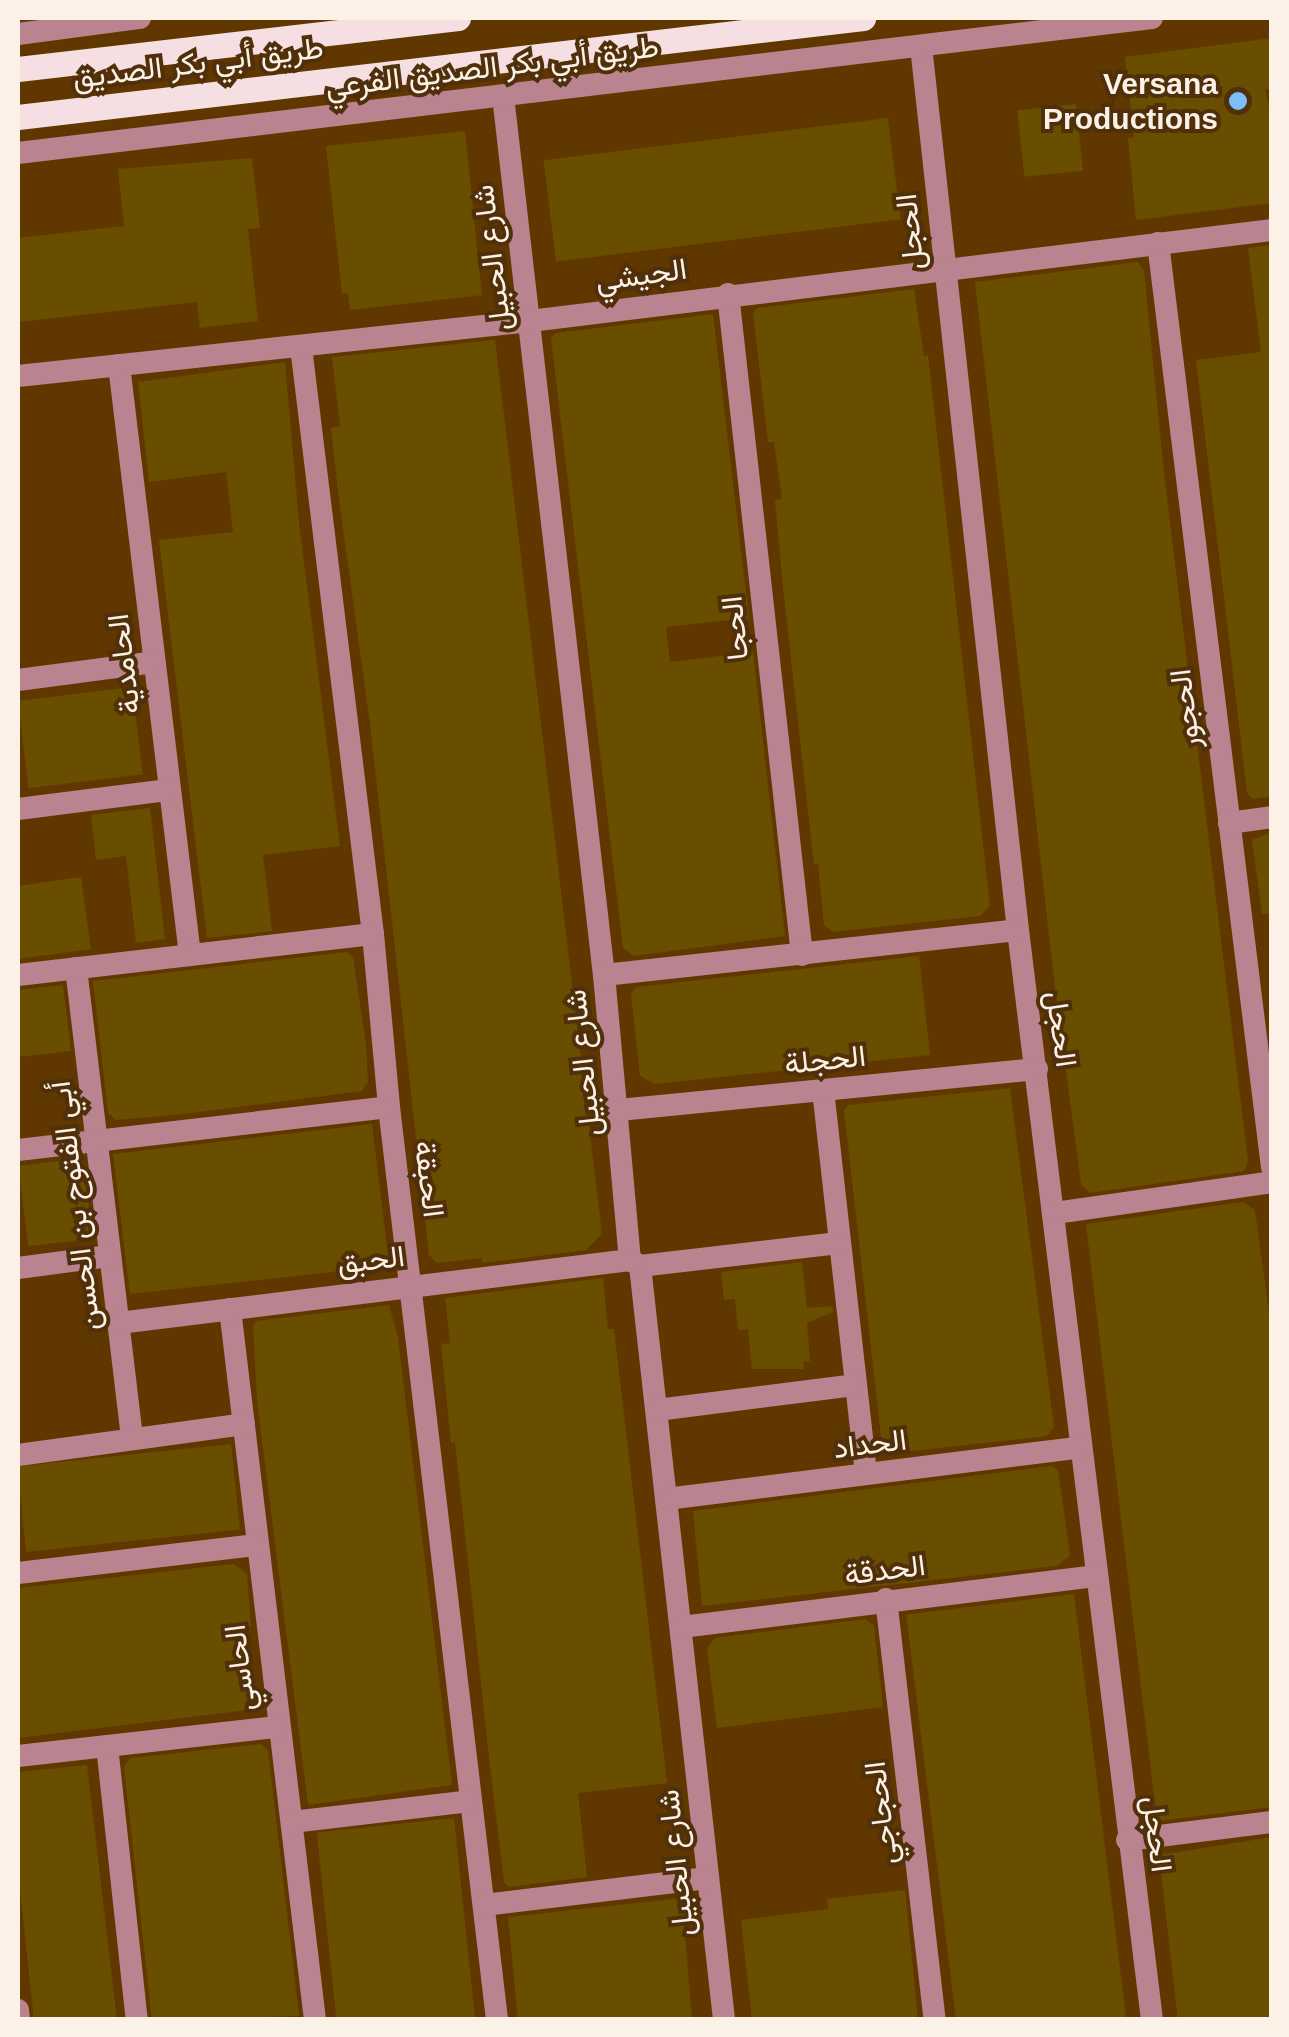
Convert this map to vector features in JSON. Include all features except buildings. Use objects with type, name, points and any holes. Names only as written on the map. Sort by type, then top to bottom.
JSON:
[{"type":"main road","name":"طريق أبي بكر الصديق","points":[[18,70],[458,18]]},
{"type":"main road","name":"طريق أبي بكر الصديق","points":[[18,117],[863,18]]},
{"type":"street","points":[[18,34],[140,18]]},
{"type":"street","name":"طريق أبي بكر الصديق الفرعي","points":[[18,153],[1152,18]]},
{"type":"street","name":"الحجل","points":[[921,46],[1018,930],[1152,2020]]},
{"type":"street","name":"شارع الحبيل","points":[[503,96],[724,2020]]},
{"type":"street","name":"الجيشي","points":[[18,376],[530,321],[1272,230]]},
{"type":"street","name":"الحجور","points":[[1158,243],[1229,822],[1260,987],[1271,1159]]},
{"type":"street","name":"الحجا","points":[[728,294],[802,954]]},
{"type":"street","name":"الحبقة","points":[[301,346],[374,934],[390,1107],[498,2020]]},
{"type":"street","name":"الحامدية","points":[[119,365],[190,956]]},
{"type":"street","points":[[18,680],[154,662]]},
{"type":"street","points":[[18,809],[170,790]]},
{"type":"street","points":[[1229,822],[1272,817]]},
{"type":"street","points":[[604,975],[1018,930]]},
{"type":"street","points":[[18,975],[374,934]]},
{"type":"street","name":"أبي الفتوح بن الحسن","points":[[76,968],[132,1438]]},
{"type":"street","name":"الحجلة","points":[[619,1110],[1037,1069]]},
{"type":"street","points":[[823,1090],[866,1474]]},
{"type":"street","points":[[18,1150],[390,1107]]},
{"type":"street","points":[[1054,1212],[1272,1182]]},
{"type":"street","name":"الحبق","points":[[119,1323],[412,1285],[840,1242]]},
{"type":"street","points":[[18,1268],[109,1256]]},
{"type":"street","name":"الحاسي","points":[[230,1309],[315,2020]]},
{"type":"street","points":[[656,1410],[854,1385]]},
{"type":"street","points":[[18,1455],[244,1424]]},
{"type":"street","name":"الحداد","points":[[666,1499],[1081,1446]]},
{"type":"street","points":[[18,1574],[256,1545]]},
{"type":"street","name":"الحدقة","points":[[680,1627],[1097,1576]]},
{"type":"street","name":"الحجاجي","points":[[886,1599],[935,2020]]},
{"type":"street","points":[[18,1756],[277,1726]]},
{"type":"street","points":[[107,1746],[137,2020]]},
{"type":"street","points":[[292,1822],[470,1801]]},
{"type":"street","points":[[1127,1840],[1272,1822]]},
{"type":"street","points":[[484,1905],[707,1878]]},
{"type":"street","points":[[18,2010],[18,2020]]},
{"type":"place","name":"Versana Productions","points":[[1238,101]]}]
